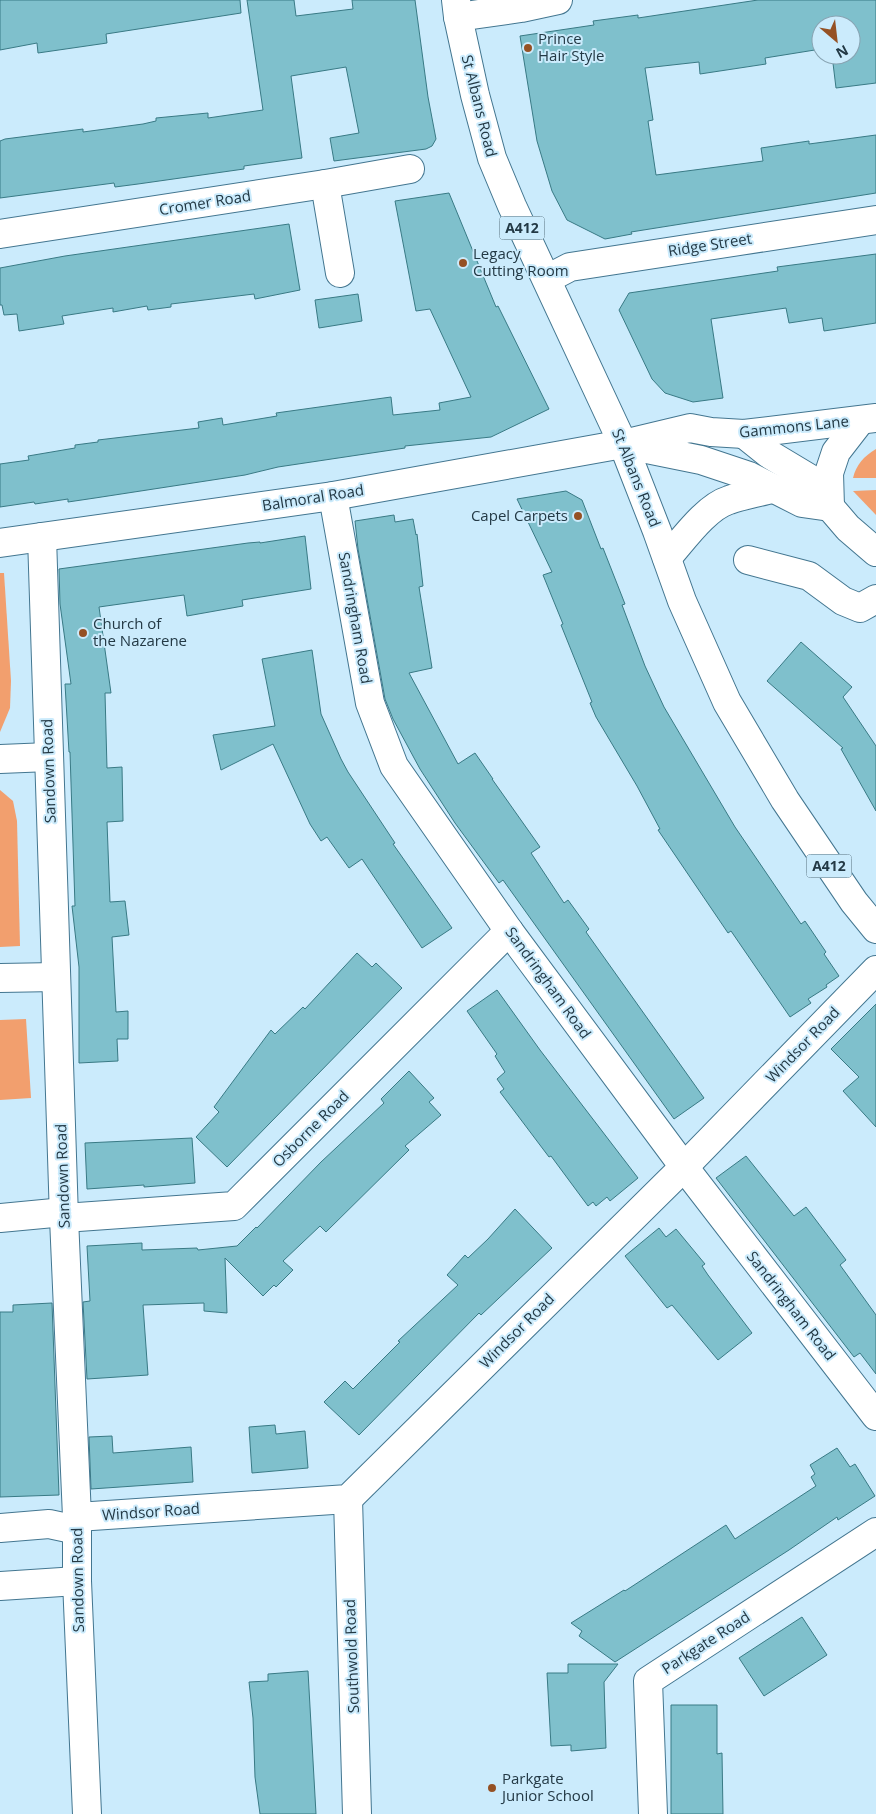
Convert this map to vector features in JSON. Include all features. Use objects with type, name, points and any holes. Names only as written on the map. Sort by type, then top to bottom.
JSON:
[{"type":"street","points":[[457,8],[521,8],[558,0]]},
{"type":"street","name":"St Albans Road","points":[[457,8],[475,95],[492,158],[512,206],[623,444],[682,602],[727,702],[784,800],[854,902],[876,929]]},
{"type":"street","name":"Cromer Road","points":[[0,234],[325,184],[410,169]]},
{"type":"street","points":[[325,184],[340,273]]},
{"type":"street","name":"Ridge Street","points":[[547,279],[570,267],[876,220]]},
{"type":"street","points":[[830,507],[829,473],[836,452],[846,437],[868,420]]},
{"type":"street","name":"Gammons Lane","points":[[623,444],[690,428],[711,432],[744,434],[868,420]]},
{"type":"street","points":[[744,434],[769,454],[809,478],[848,528],[876,552]]},
{"type":"street","points":[[623,444],[701,460],[749,476],[771,489],[802,503],[830,507]]},
{"type":"street","name":"Balmoral Road","points":[[0,543],[333,496],[623,444]]},
{"type":"street","points":[[667,558],[694,527],[715,507],[730,500],[771,489]]},
{"type":"street","name":"Sandringham Road","points":[[333,496],[370,703],[394,766],[509,931],[684,1167],[876,1416]]},
{"type":"street","name":"Sandown Road","points":[[42,537],[64,1215],[77,1524],[76,1581],[87,1814]]},
{"type":"street","points":[[748,560],[809,576],[843,601],[860,608],[876,599]]},
{"type":"street","points":[[0,759],[49,757]]},
{"type":"street","name":"Osborne Road","points":[[0,1218],[234,1206],[509,931]]},
{"type":"street","name":"Windsor Road","points":[[0,1528],[77,1524],[348,1499],[684,1167],[876,970]]},
{"type":"street","points":[[0,978],[56,977]]},
{"type":"street","name":"Southwold Road","points":[[348,1499],[357,1814]]},
{"type":"street","name":"Parkgate Road","points":[[653,1814],[648,1681],[876,1532]]},
{"type":"street","points":[[0,1586],[76,1581]]},
{"type":"shaded area","points":[[876,449],[876,478],[853,478],[861,461]]},
{"type":"shaded area","points":[[876,490],[876,515],[853,491]]},
{"type":"shaded area","points":[[0,573],[4,573],[11,681],[10,708],[0,732]]},
{"type":"shaded area","points":[[0,790],[13,801],[17,821],[20,946],[0,947]]},
{"type":"shaded area","points":[[26,1019],[31,1098],[0,1100],[0,1020]]},
{"type":"building","points":[[0,0],[240,0],[241,13],[106,34],[107,43],[38,53],[37,43],[0,50]]},
{"type":"building","points":[[247,0],[294,0],[296,16],[353,9],[352,0],[415,0],[428,97],[436,139],[432,146],[426,149],[334,161],[330,138],[359,133],[346,67],[291,76],[302,158],[244,166],[244,169],[138,184],[115,187],[114,183],[0,198],[0,141],[5,139],[83,129],[83,132],[143,124],[156,121],[156,118],[208,113],[208,118],[263,110]]},
{"type":"building","points":[[758,0],[876,0],[876,83],[836,88],[833,65],[861,65],[861,15],[811,15],[811,51],[765,58],[766,64],[700,74],[699,62],[645,68],[653,120],[648,121],[656,175],[763,161],[761,148],[809,141],[809,144],[876,135],[876,193],[631,232],[632,234],[605,239],[567,220],[552,191],[537,141],[520,36],[594,25],[593,21],[638,15],[638,18]]},
{"type":"building","points":[[449,193],[496,307],[498,306],[549,409],[491,437],[405,446],[405,448],[278,467],[245,475],[68,502],[68,499],[0,507],[0,464],[29,460],[28,456],[75,448],[75,445],[98,442],[98,440],[199,428],[198,422],[222,418],[223,425],[277,416],[276,413],[391,397],[393,415],[440,410],[439,403],[471,397],[430,309],[416,311],[395,201]]},
{"type":"building","points":[[289,224],[300,290],[255,299],[254,294],[171,304],[171,307],[148,310],[147,306],[113,312],[113,308],[62,316],[64,324],[19,331],[17,314],[4,315],[2,305],[0,305],[0,268],[65,256]]},
{"type":"building","points":[[876,254],[876,323],[824,331],[822,318],[789,323],[786,308],[711,319],[723,398],[693,402],[665,393],[652,379],[619,310],[629,293],[778,271],[777,267]]},
{"type":"building","points":[[358,294],[362,321],[319,328],[315,300]]},
{"type":"building","points":[[566,491],[582,500],[625,604],[622,605],[645,666],[664,707],[735,827],[801,924],[805,921],[826,952],[824,954],[839,976],[826,985],[827,987],[808,999],[811,1003],[790,1017],[731,931],[728,933],[658,830],[660,829],[637,786],[596,717],[590,703],[592,702],[543,575],[552,572],[517,499]]},
{"type":"building","points":[[394,515],[395,522],[413,519],[417,534],[423,586],[419,587],[432,668],[409,673],[458,764],[475,753],[540,847],[531,853],[564,903],[568,900],[589,929],[586,932],[704,1098],[674,1119],[503,880],[499,883],[455,823],[420,769],[393,719],[385,699],[358,549],[355,521]]},
{"type":"building","points":[[305,536],[311,589],[242,600],[243,606],[187,616],[184,595],[99,607],[111,693],[105,693],[107,768],[122,767],[123,821],[107,822],[110,902],[125,901],[129,935],[112,937],[116,1012],[128,1011],[128,1039],[117,1039],[118,1061],[79,1063],[79,967],[72,906],[75,906],[70,752],[65,684],[71,684],[60,604],[59,569]]},
{"type":"building","points":[[801,642],[852,687],[843,697],[876,746],[876,811],[841,749],[843,748],[767,681]]},
{"type":"building","points":[[312,650],[321,714],[341,759],[395,843],[393,844],[452,928],[422,948],[362,859],[349,868],[327,837],[321,841],[310,824],[273,744],[221,770],[213,735],[275,726],[262,659]]},
{"type":"building","points":[[357,953],[372,967],[376,963],[402,988],[227,1167],[196,1137],[219,1112],[214,1107],[271,1030],[275,1034],[303,1007],[305,1009]]},
{"type":"building","points":[[497,990],[540,1050],[638,1178],[610,1201],[607,1197],[596,1206],[593,1202],[588,1206],[500,1092],[504,1089],[497,1079],[505,1072],[495,1056],[497,1054],[467,1011]]},
{"type":"building","points":[[876,1004],[876,1127],[843,1091],[859,1077],[831,1049]]},
{"type":"building","points":[[409,1071],[434,1098],[429,1102],[441,1115],[405,1146],[409,1150],[326,1232],[320,1226],[283,1261],[293,1270],[276,1287],[274,1285],[263,1296],[225,1258],[227,1313],[204,1311],[204,1303],[143,1305],[148,1375],[87,1379],[83,1302],[90,1301],[87,1246],[142,1243],[142,1250],[197,1248],[198,1250],[237,1246],[321,1162],[384,1103],[381,1099]]},
{"type":"building","points":[[192,1138],[195,1183],[87,1189],[85,1143]]},
{"type":"building","points":[[746,1156],[794,1216],[806,1207],[846,1260],[840,1265],[876,1315],[876,1374],[860,1353],[854,1357],[716,1178]]},
{"type":"building","points":[[515,1209],[552,1248],[481,1315],[479,1313],[359,1435],[324,1402],[345,1381],[353,1389],[400,1342],[398,1341],[458,1285],[447,1275],[465,1255],[468,1258],[488,1239]]},
{"type":"building","points":[[659,1228],[666,1237],[676,1229],[705,1264],[702,1266],[708,1275],[752,1333],[718,1360],[672,1305],[667,1308],[625,1256]]},
{"type":"building","points":[[52,1303],[59,1495],[0,1497],[0,1312],[13,1312],[13,1305]]},
{"type":"building","points":[[275,1425],[276,1434],[305,1431],[308,1468],[252,1473],[249,1427]]},
{"type":"building","points":[[112,1436],[113,1453],[191,1447],[193,1482],[91,1489],[89,1437]]},
{"type":"building","points":[[837,1448],[850,1467],[855,1464],[875,1496],[838,1520],[837,1517],[615,1662],[579,1636],[582,1631],[571,1623],[625,1591],[726,1525],[735,1539],[816,1486],[811,1477],[815,1474],[810,1465]]},
{"type":"building","points":[[802,1617],[827,1655],[764,1696],[739,1658]]},
{"type":"building","points":[[568,1664],[618,1664],[604,1682],[606,1748],[571,1751],[571,1745],[551,1746],[547,1673],[568,1673]]},
{"type":"building","points":[[308,1671],[316,1814],[260,1814],[255,1777],[253,1718],[249,1682],[268,1681],[268,1674]]},
{"type":"building","points":[[671,1705],[717,1705],[717,1754],[722,1753],[723,1814],[671,1814]]},
{"type":"place","name":"Prince Hair Style","points":[[528,48]]},
{"type":"place","name":"Legacy Cutting Room","points":[[463,263]]},
{"type":"place","name":"Capel Carpets","points":[[578,516]]},
{"type":"place","name":"Church of the Nazarene","points":[[83,633]]},
{"type":"place","name":"Parkgate Junior School","points":[[492,1788]]}]
